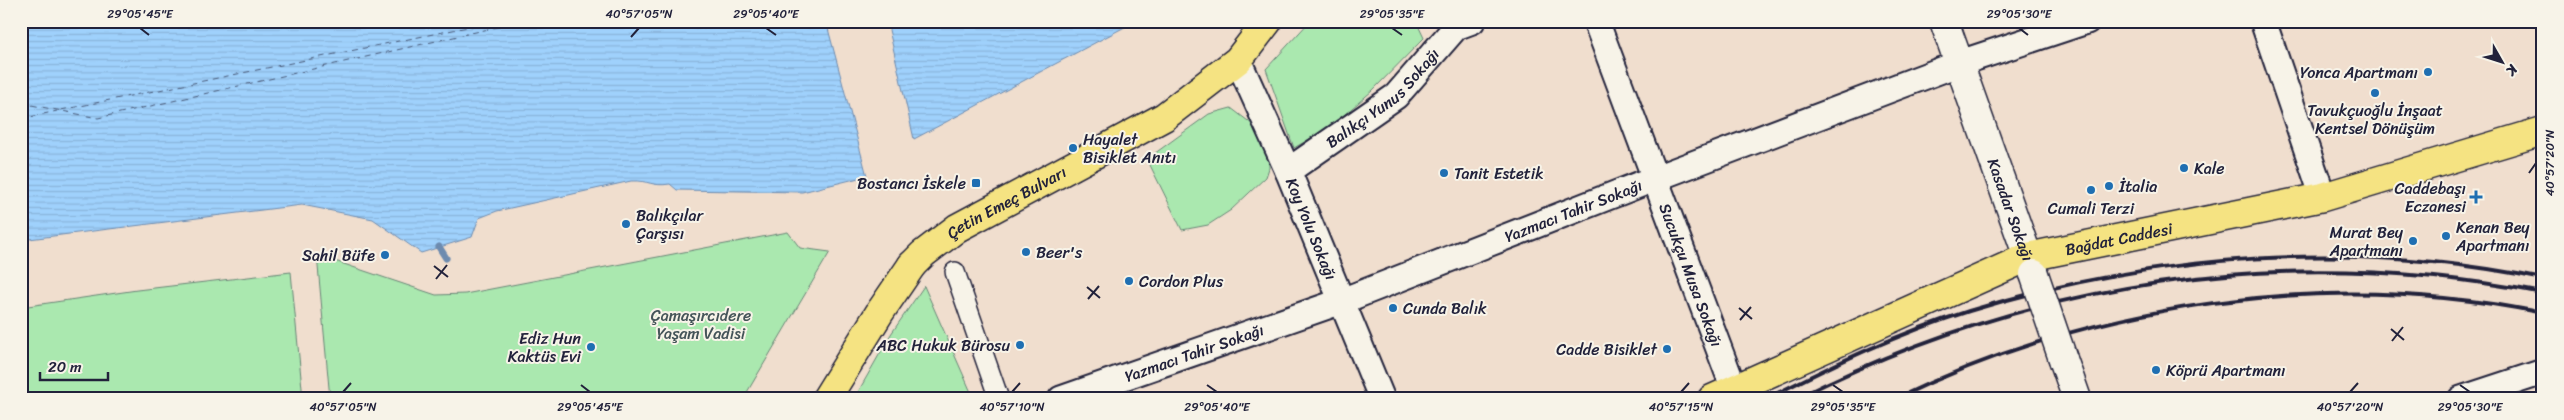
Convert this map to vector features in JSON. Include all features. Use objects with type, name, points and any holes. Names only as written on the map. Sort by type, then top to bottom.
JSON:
[{"type":"main road","name":"Çetin Emeç Bulvarı","points":[[826,399],[912,264],[957,228],[1164,117],[1238,60],[1268,21]]},
{"type":"main road","name":"Kasadar Sokağı","points":[[1944,21],[2077,399]]},
{"type":"main road","name":"Bağdat Caddesi","points":[[1723,394],[2031,266],[2323,197],[2543,131]]},
{"type":"street","name":"Balıkçı Yunus Sokağı","points":[[1288,171],[1396,96],[1456,27],[1472,21]]},
{"type":"street","name":"Sucukçu Musa Sokağı","points":[[1596,21],[1656,178],[1723,394]]},
{"type":"street","name":"Yazmacı Tahir Sokağı","points":[[1061,399],[1342,301],[1960,62],[2087,21]]},
{"type":"street","points":[[2263,21],[2323,197]]},
{"type":"street","name":"Koy Yolu Sokağı","points":[[1238,60],[1288,171],[1382,399]]},
{"type":"street","points":[[955,272],[999,399]]},
{"type":"street","points":[[2461,399],[2543,372]]},
{"type":"green space","points":[[1310,21],[1416,21],[1424,38],[1372,91],[1330,127],[1294,148],[1266,69]]},
{"type":"green space","points":[[1231,108],[1256,127],[1269,147],[1269,168],[1266,177],[1231,210],[1208,225],[1182,230],[1147,159],[1209,114]]},
{"type":"green space","name":"Çamaşırcıdere Yaşam Vadisi","points":[[788,232],[800,248],[830,252],[743,399],[330,399],[317,255],[436,295],[465,294]]},
{"type":"green space","points":[[291,272],[303,399],[21,399],[21,307],[137,290]]},
{"type":"green space","points":[[924,286],[974,399],[854,399],[891,334]]},
{"type":"water","points":[[21,21],[826,21],[867,176],[802,192],[677,190],[670,184],[659,185],[642,181],[631,181],[497,211],[479,218],[472,237],[421,253],[373,219],[302,205],[21,240]]},
{"type":"water","points":[[887,21],[1136,21],[914,139]]},
{"type":"waterway","points":[[439,247],[446,258]]},
{"type":"ferry route","points":[[61,110],[497,21]]},
{"type":"ferry route","points":[[21,103],[98,118],[524,21]]},
{"type":"ferry route","points":[[21,119],[57,111]]},
{"type":"railway","points":[[1766,399],[1816,374],[1917,329],[1969,311],[2039,292],[2110,276],[2182,265],[2254,259],[2327,257],[2399,259],[2471,267],[2543,279]]},
{"type":"railway","points":[[1795,399],[1884,358],[1975,325],[2067,300],[2160,283],[2254,273],[2350,272],[2446,278],[2543,293]]},
{"type":"railway","points":[[1895,399],[1971,366],[2049,339],[2130,318],[2212,303],[2295,295],[2378,294],[2461,300],[2543,313]]},
{"type":"place","name":"Yonca Apartmanı","points":[[2428,72]]},
{"type":"place","name":"Tavukçuoğlu İnşaat Kentsel Dönüşüm","points":[[2375,93]]},
{"type":"place","name":"Hayalet Bisiklet Anıtı","points":[[1073,148]]},
{"type":"place","name":"Kale","points":[[2184,168]]},
{"type":"place","name":"Tanit Estetik","points":[[1444,173]]},
{"type":"place","name":"Bostancı İskele","points":[[976,183]]},
{"type":"place","name":"İtalia","points":[[2109,186]]},
{"type":"place","name":"Cumali Terzi","points":[[2091,190]]},
{"type":"place","name":"Caddebaşı Eczanesi","points":[[2476,197]]},
{"type":"place","name":"Balıkçılar Çarşısı","points":[[626,224]]},
{"type":"place","name":"Kenan Bey Apartmanı","points":[[2446,236]]},
{"type":"place","name":"Murat Bey Apartmanı","points":[[2413,241]]},
{"type":"place","name":"Beer's","points":[[1026,252]]},
{"type":"place","name":"Sahil Büfe","points":[[385,255]]},
{"type":"place","name":"Cordon Plus","points":[[1129,281]]},
{"type":"place","name":"Cunda Balık","points":[[1393,308]]},
{"type":"place","name":"ABC Hukuk Bürosu","points":[[1020,345]]},
{"type":"place","name":"Ediz Hun Kaktüs Evi","points":[[591,347]]},
{"type":"place","name":"Cadde Bisiklet","points":[[1667,349]]},
{"type":"place","name":"Köprü Apartmanı","points":[[2156,370]]}]
